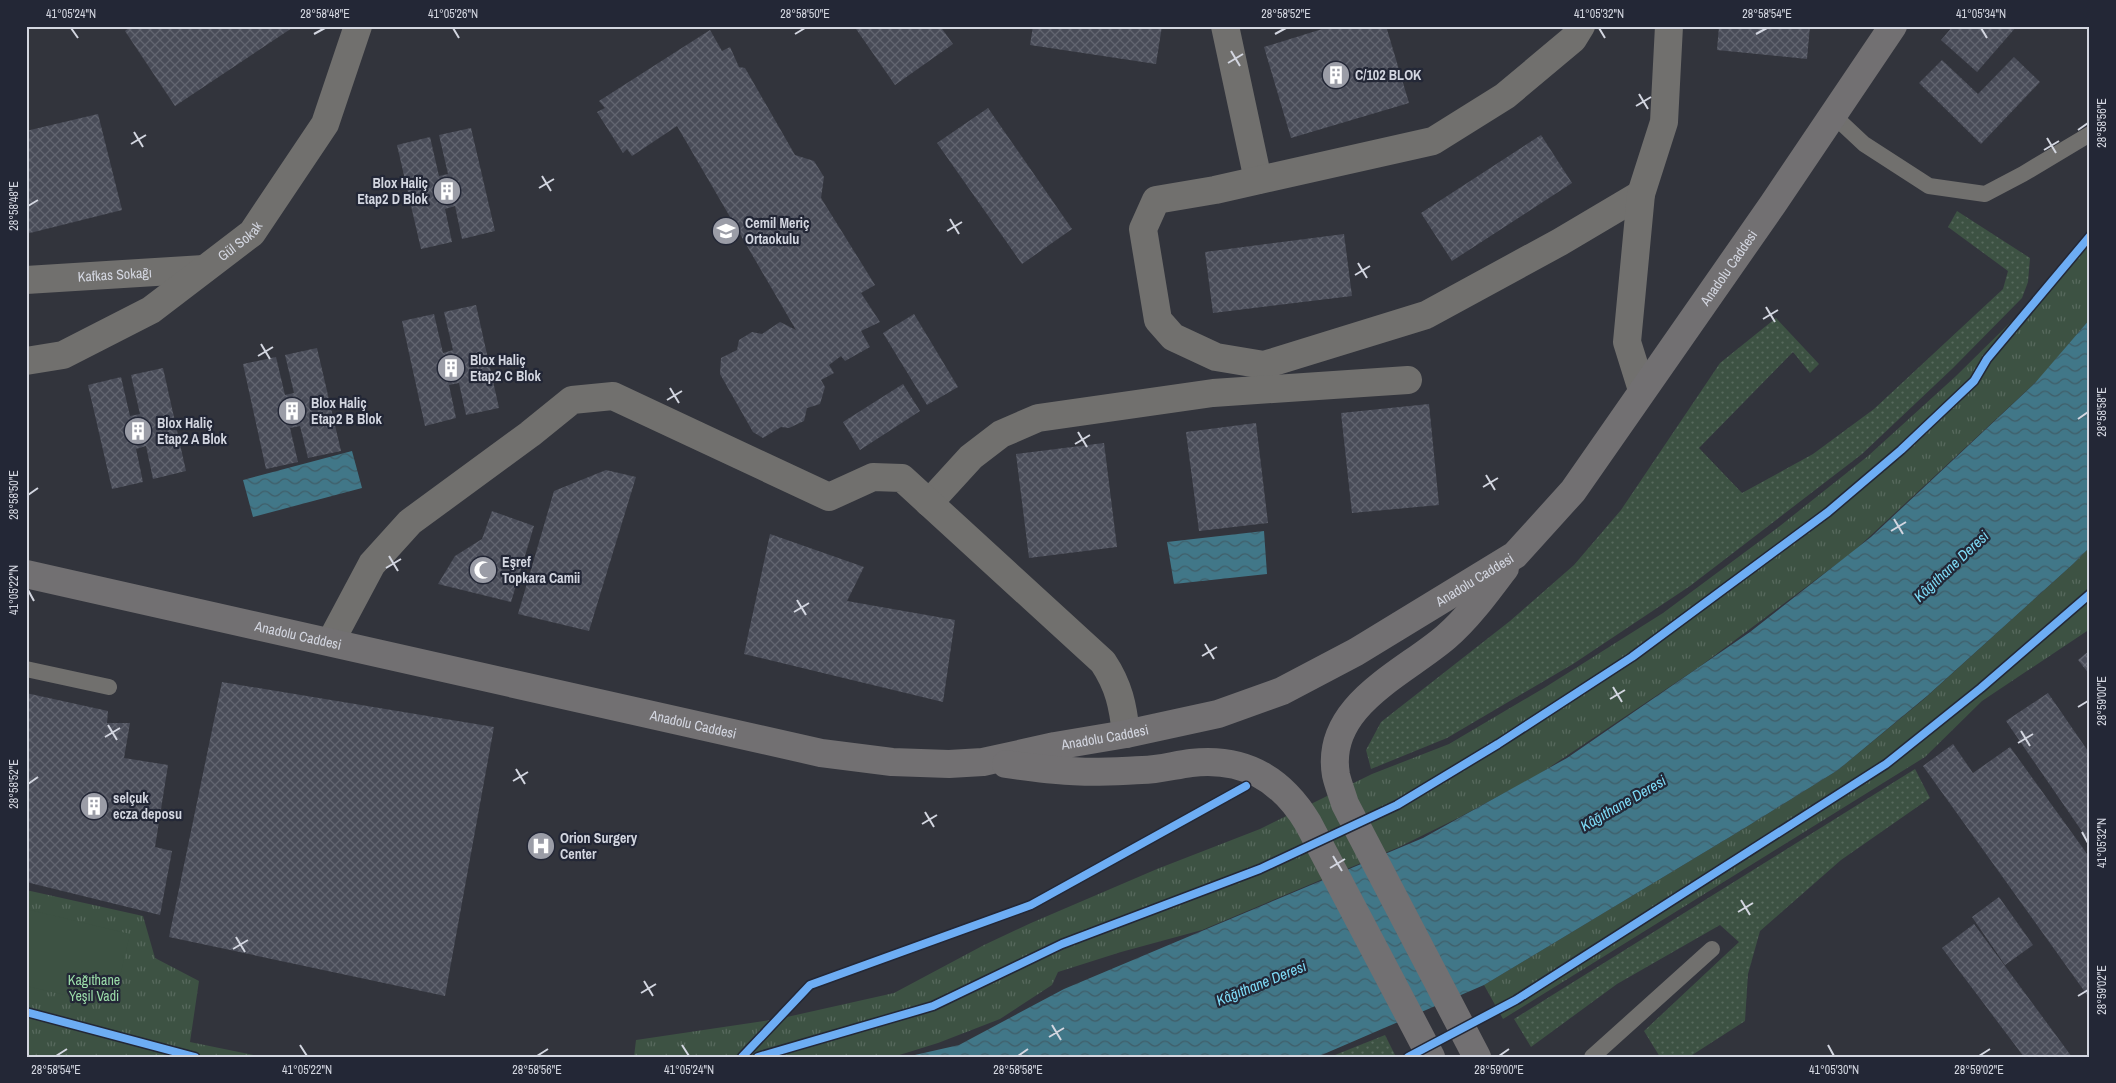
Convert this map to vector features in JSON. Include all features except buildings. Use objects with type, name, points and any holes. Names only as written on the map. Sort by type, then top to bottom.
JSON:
[{"type":"main road","name":"Anadolu Caddesi","points":[[26,574],[331,641],[821,753],[892,762],[949,764],[983,762],[1218,714],[1282,691],[1356,652],[1515,555],[1573,491],[1768,212],[1893,26]]},
{"type":"main road","points":[[1477,1057],[1345,804],[1336,775],[1335,754],[1337,741],[1346,720],[1388,679],[1445,638],[1488,591],[1515,555]]},
{"type":"main road","points":[[983,762],[1071,771],[1145,770],[1192,763],[1228,762],[1255,771],[1277,785],[1290,797],[1308,823],[1431,1057]]},
{"type":"street","name":"Gül Sokak","points":[[26,360],[63,355],[151,310],[252,233],[326,124],[358,26]]},
{"type":"street","points":[[1225,26],[1258,180]]},
{"type":"street","points":[[1581,26],[1573,40],[1505,96],[1433,141],[1258,180],[1156,200],[1143,229],[1158,320],[1173,337],[1216,357],[1264,365],[1426,315],[1560,242],[1641,194]]},
{"type":"street","points":[[1642,390],[1627,342],[1641,194],[1664,122],[1669,26]]},
{"type":"street","name":"Kafkas Sokağı","points":[[26,280],[204,269]]},
{"type":"street","points":[[929,503],[971,457],[1002,434],[1038,418],[1213,394],[1408,380]]},
{"type":"street","points":[[331,641],[372,564],[410,522],[530,434],[572,400],[613,396],[830,497],[873,477],[902,478],[1103,662],[1114,678],[1123,708],[1126,734]]},
{"type":"lane","points":[[1833,115],[1864,144],[1929,186],[1985,194],[2090,134]]},
{"type":"lane","points":[[26,669],[109,687]]},
{"type":"lane","points":[[1592,1057],[1712,949]]},
{"type":"green space","points":[[1957,211],[2030,258],[2028,282],[2022,298],[1953,368],[1862,454],[1690,586],[1573,664],[1447,738],[1371,769],[1366,750],[1381,722],[1510,621],[1574,565],[1621,510],[1720,363],[1776,318],[1819,364],[1810,373],[1793,352],[1699,448],[1742,493],[1813,454],[1874,409],[2003,289],[2008,271],[1948,227]]},
{"type":"green space","points":[[2090,230],[2090,319],[2039,379],[1854,551],[1699,667],[1541,773],[1458,818],[1399,847],[1202,930],[1121,952],[1058,972],[1052,985],[1000,1019],[938,1043],[893,1057],[634,1057],[636,1040],[778,1019],[894,993],[984,945],[1031,923],[1157,869],[1260,829],[1372,774],[1449,744],[1544,688],[1663,613],[1776,529],[1868,456],[1956,376],[2021,312]]},
{"type":"green space","points":[[2090,547],[2090,629],[1982,701],[1925,757],[1503,1019],[1484,985],[1838,770],[1923,700]]},
{"type":"green space","points":[[1915,769],[1930,798],[1841,860],[1760,931],[1748,974],[1745,1021],[1689,1057],[1660,1057],[1644,1031],[1739,942],[1720,925],[1617,984],[1531,1047],[1514,1019]]},
{"type":"green space","name":"Kağıthane Yeşil Vadi","points":[[26,890],[143,916],[155,958],[199,981],[190,1042],[263,1057],[26,1057]]},
{"type":"green space","points":[[26,909],[130,934],[113,1006],[26,986]]},
{"type":"green space","points":[[1385,1035],[1396,1057],[1330,1057]]},
{"type":"water","name":"Kâğıthane Deresi","points":[[2090,319],[2090,547],[1927,696],[1838,770],[1484,985],[1317,1057],[906,1057],[959,1045],[1064,989],[1423,838],[1567,758],[1750,632],[1871,537],[2035,383]]},
{"type":"water","points":[[352,451],[362,488],[253,517],[243,480]]},
{"type":"water","points":[[1264,531],[1267,574],[1174,584],[1167,542]]},
{"type":"cycle path","points":[[758,1057],[933,1006],[1062,944],[1260,869],[1397,805],[1498,744],[1632,657],[1828,512],[1901,450],[1974,381],[1987,359],[2090,236]]},
{"type":"cycle path","points":[[1408,1057],[1516,1000],[1886,764],[1981,688],[2090,594]]},
{"type":"cycle path","points":[[742,1057],[810,985],[1031,905],[1246,786]]},
{"type":"cycle path","points":[[26,1012],[195,1057]]},
{"type":"place","name":"C/102 BLOK","points":[[1336,75]]},
{"type":"place","name":"Blox Haliç Etap2 D Blok","points":[[447,191]]},
{"type":"place","name":"Cemil Meriç Ortaokulu","points":[[726,231]]},
{"type":"place","name":"Blox Haliç Etap2 C Blok","points":[[451,368]]},
{"type":"place","name":"Blox Haliç Etap2 B Blok","points":[[292,411]]},
{"type":"place","name":"Blox Haliç Etap2 A Blok","points":[[138,431]]},
{"type":"place","name":"Eşref Topkara Camii","points":[[483,570]]},
{"type":"place","name":"selçuk ecza deposu","points":[[94,806]]},
{"type":"place","name":"Orion Surgery Center","points":[[541,846]]}]
